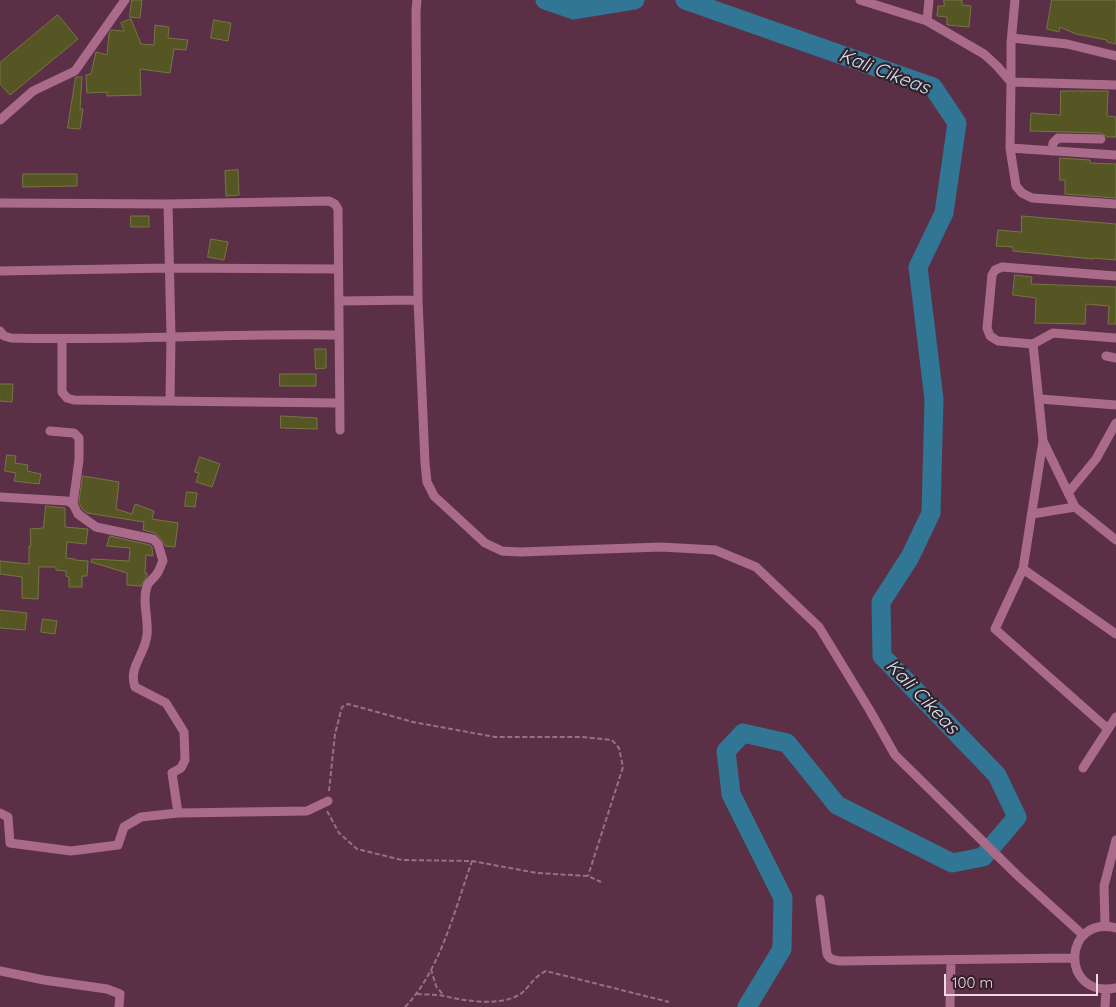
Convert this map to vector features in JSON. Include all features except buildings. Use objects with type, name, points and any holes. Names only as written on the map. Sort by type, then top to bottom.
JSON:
[{"type":"street","points":[[0,120],[33,91],[75,71],[125,0]]},
{"type":"street","points":[[417,0],[418,300],[425,463],[427,482],[434,496],[485,543],[502,550],[520,552],[661,547],[715,550],[756,567],[819,627],[869,709],[894,755],[1017,875],[1083,936]]},
{"type":"street","points":[[861,0],[927,21],[984,54],[1011,82],[1116,85]]},
{"type":"street","points":[[927,21],[929,0]]},
{"type":"street","points":[[1014,0],[1010,148],[1016,186],[1022,193],[1032,198],[1116,204]]},
{"type":"street","points":[[1012,38],[1067,44],[1116,56]]},
{"type":"street","points":[[1052,151],[1053,143],[1058,138],[1101,139]]},
{"type":"street","points":[[1010,148],[1116,155]]},
{"type":"street","points":[[0,203],[168,204],[329,201],[335,204],[338,209],[338,403],[340,430]]},
{"type":"street","points":[[168,204],[171,337],[170,401]]},
{"type":"street","points":[[1116,276],[1002,267],[995,270],[992,275],[987,328],[990,336],[998,341],[1033,344],[1053,333],[1116,338]]},
{"type":"street","points":[[0,271],[169,268],[338,269]]},
{"type":"street","points":[[339,301],[418,300]]},
{"type":"street","points":[[0,331],[4,336],[11,338],[62,339],[339,334]]},
{"type":"street","points":[[62,339],[62,392],[67,398],[74,400],[338,403]]},
{"type":"street","points":[[1033,344],[1043,441],[1023,569],[995,626],[996,631],[1108,729]]},
{"type":"street","points":[[1040,399],[1116,405]]},
{"type":"street","points":[[1068,493],[1096,459],[1116,422]]},
{"type":"street","points":[[50,431],[74,433],[79,438],[79,460],[73,504]]},
{"type":"street","points":[[1043,441],[1075,507],[1116,540]]},
{"type":"street","points":[[0,497],[68,501],[73,504],[78,514],[96,527],[153,539],[158,544],[163,561],[158,572],[148,585],[146,598],[148,635],[134,667],[133,681],[135,687],[166,703],[184,732],[185,760],[181,768],[172,774],[178,813]]},
{"type":"street","points":[[1032,514],[1075,507]]},
{"type":"street","points":[[1023,569],[1116,634]]},
{"type":"street","points":[[1083,768],[1116,717]]},
{"type":"street","points":[[0,812],[8,817],[10,843],[71,850],[118,845],[124,827],[141,817],[178,813],[307,811],[328,801]]},
{"type":"street","points":[[1105,926],[1104,886],[1116,840]]},
{"type":"street","points":[[820,900],[827,954],[829,958],[840,961],[1074,958]]},
{"type":"street","points":[[1116,928],[1105,926],[1093,928],[1083,936],[1076,946],[1074,958],[1080,977],[1088,984],[1106,990],[1116,988]]},
{"type":"street","points":[[950,1007],[951,961]]},
{"type":"street","points":[[0,971],[44,980],[107,989],[120,994],[119,1007]]},
{"type":"street","points":[[1105,1007],[1106,990]]},
{"type":"path","points":[[588,876],[612,807],[623,767],[619,748],[612,740],[583,737],[494,737],[413,722],[348,704],[342,707],[335,734],[327,813],[339,833],[357,849],[402,860],[472,862],[537,873],[588,876],[601,882]]},
{"type":"path","points":[[405,1007],[417,994],[431,970],[472,862]]},
{"type":"path","points":[[431,970],[436,986],[444,996]]},
{"type":"path","points":[[417,994],[444,996],[462,1001],[512,998],[520,995],[539,974],[546,971],[668,1002]]},
{"type":"waterway","name":"Kali Cikeas","points":[[545,0],[574,10],[635,0]]},
{"type":"waterway","name":"Kali Cikeas","points":[[685,0],[933,87],[957,123],[944,213],[918,267],[934,399],[931,513],[910,557],[881,602],[882,656],[997,775],[1017,817],[983,857],[952,863],[837,805],[787,743],[743,733],[726,751],[731,794],[783,898],[782,949],[747,1007]]}]
